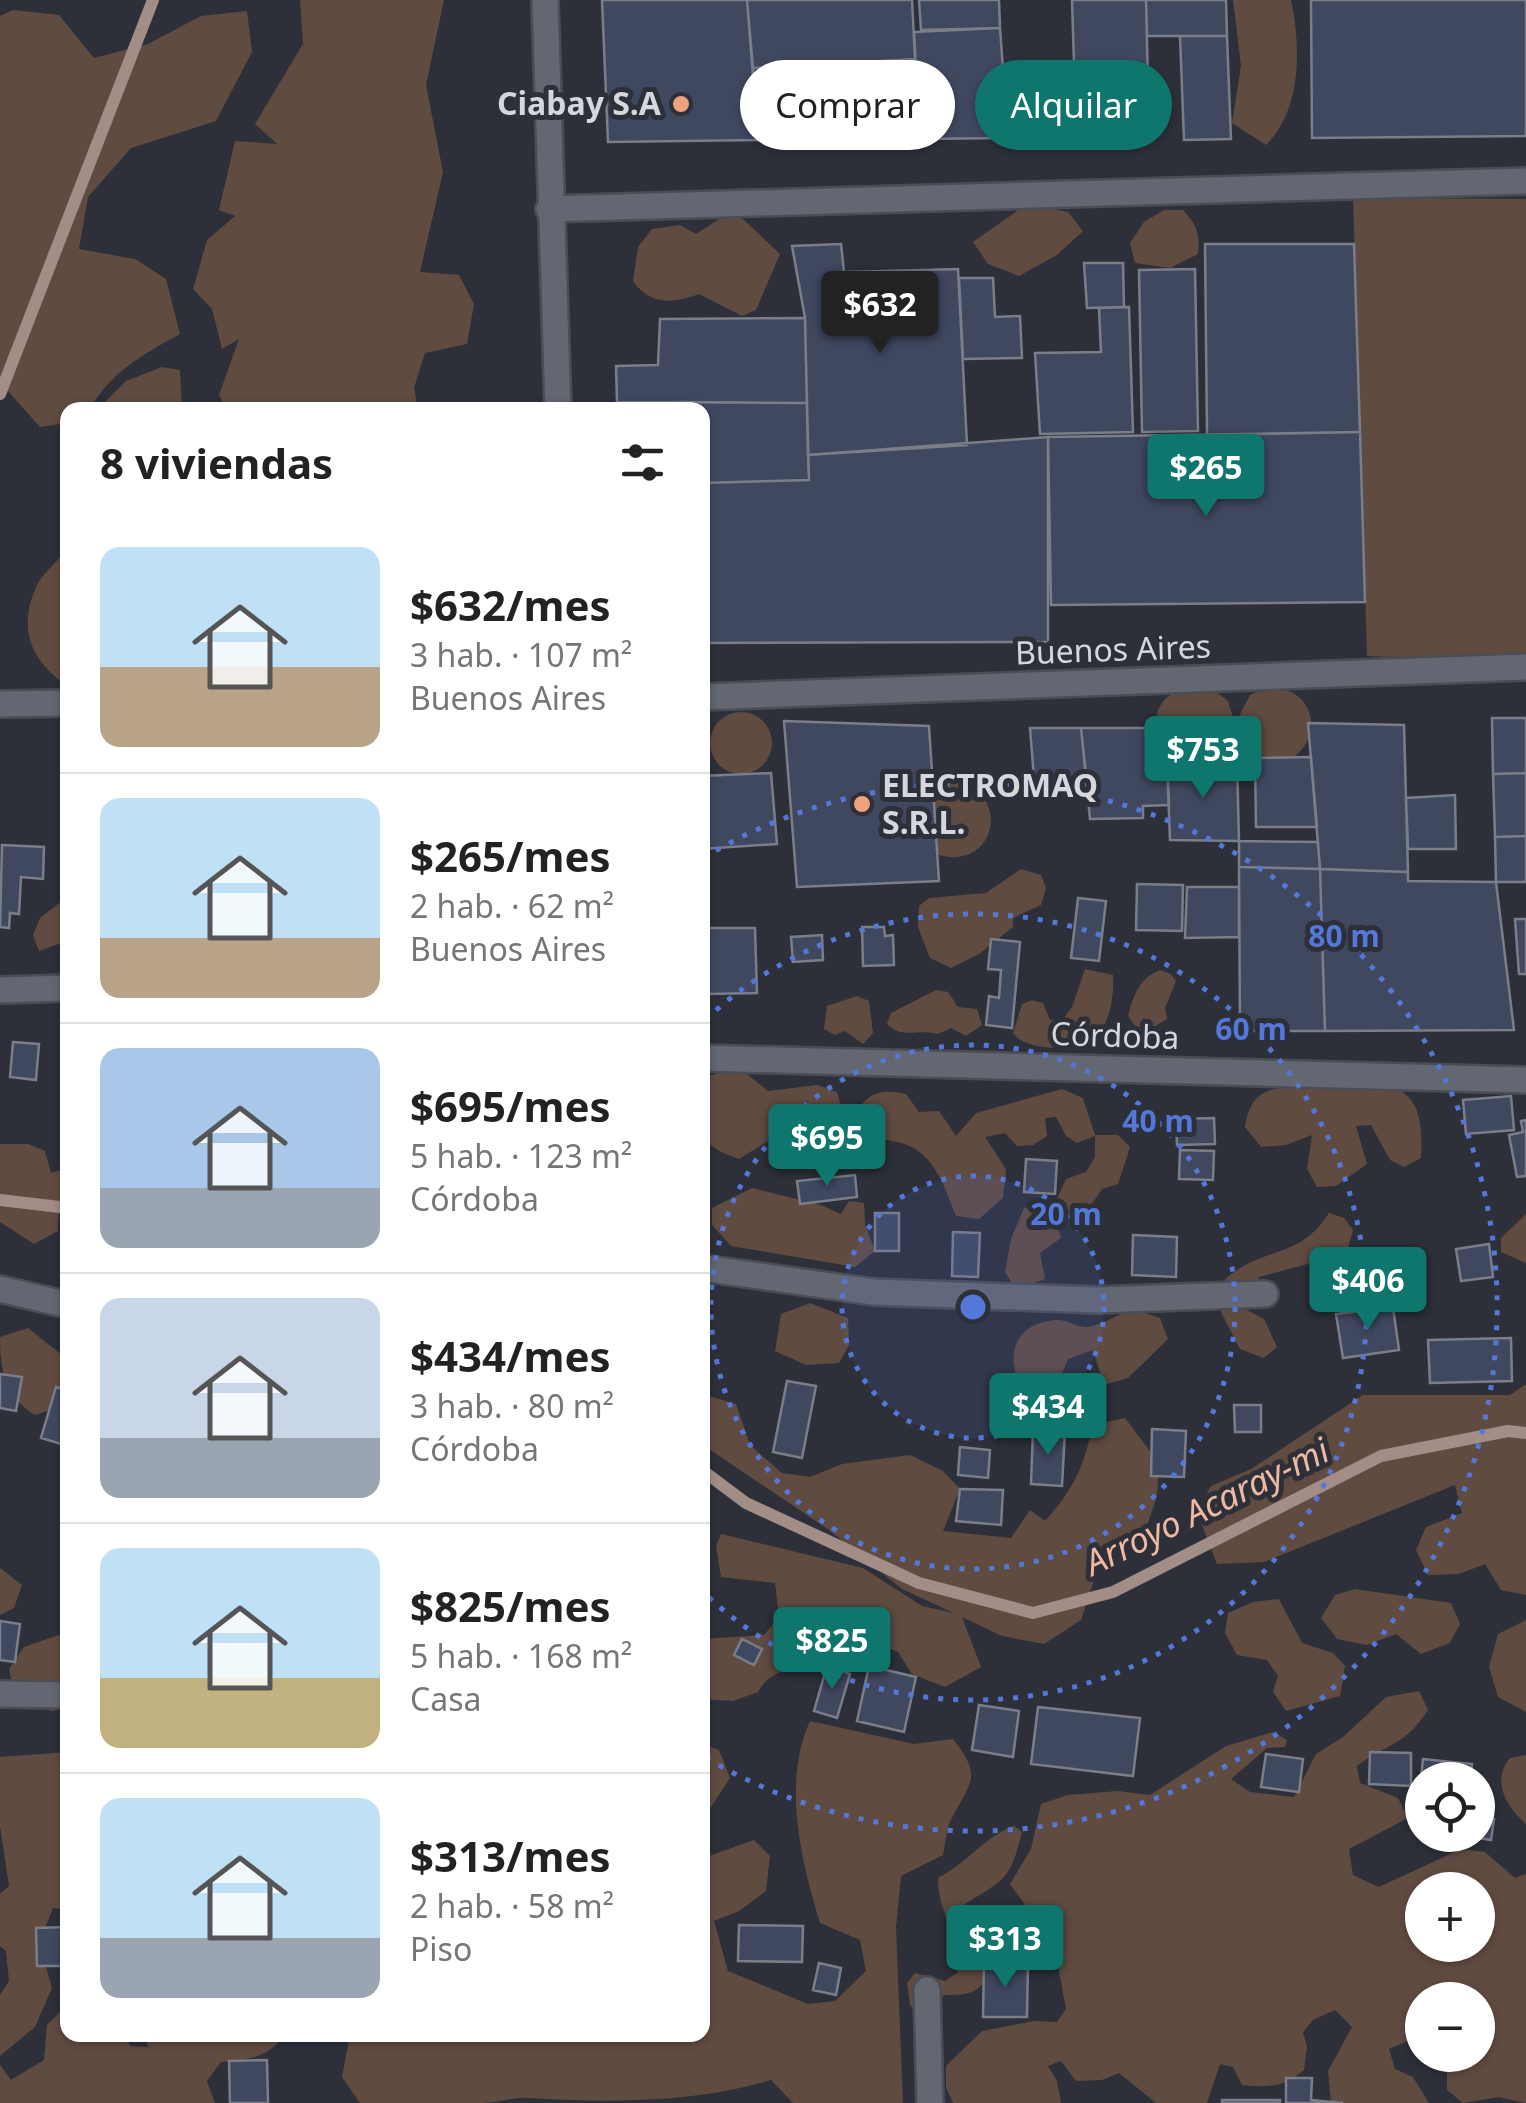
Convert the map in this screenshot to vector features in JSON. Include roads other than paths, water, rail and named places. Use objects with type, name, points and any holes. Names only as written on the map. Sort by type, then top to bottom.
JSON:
[{"type":"street","points":[[545,0],[558,402]]},
{"type":"street","points":[[549,208],[1526,181]]},
{"type":"street","name":"Buenos Aires","points":[[710,698],[1526,667]]},
{"type":"street","points":[[0,704],[60,703]]},
{"type":"street","points":[[0,990],[60,988]]},
{"type":"street","name":"Córdoba","points":[[710,1058],[1526,1080]]},
{"type":"street","points":[[710,1269],[874,1292],[1098,1300],[1264,1294]]},
{"type":"street","points":[[0,1289],[60,1303]]},
{"type":"street","points":[[0,1694],[60,1695]]},
{"type":"street","points":[[927,1990],[930,2103]]},
{"type":"waterway","name":"Arroyo Acaray-mi","points":[[0,394],[153,0]]},
{"type":"waterway","name":"Arroyo Acaray-mi","points":[[0,1200],[60,1207]]},
{"type":"waterway","name":"Arroyo Acaray-mi","points":[[710,1476],[746,1503],[919,1583],[1033,1613],[1113,1592],[1381,1456],[1508,1431],[1526,1433]]},
{"type":"place","name":"Ciabay S.A","points":[[681,104]]},
{"type":"place","name":"ELECTROMAQ S.R.L.","points":[[862,804]]}]
